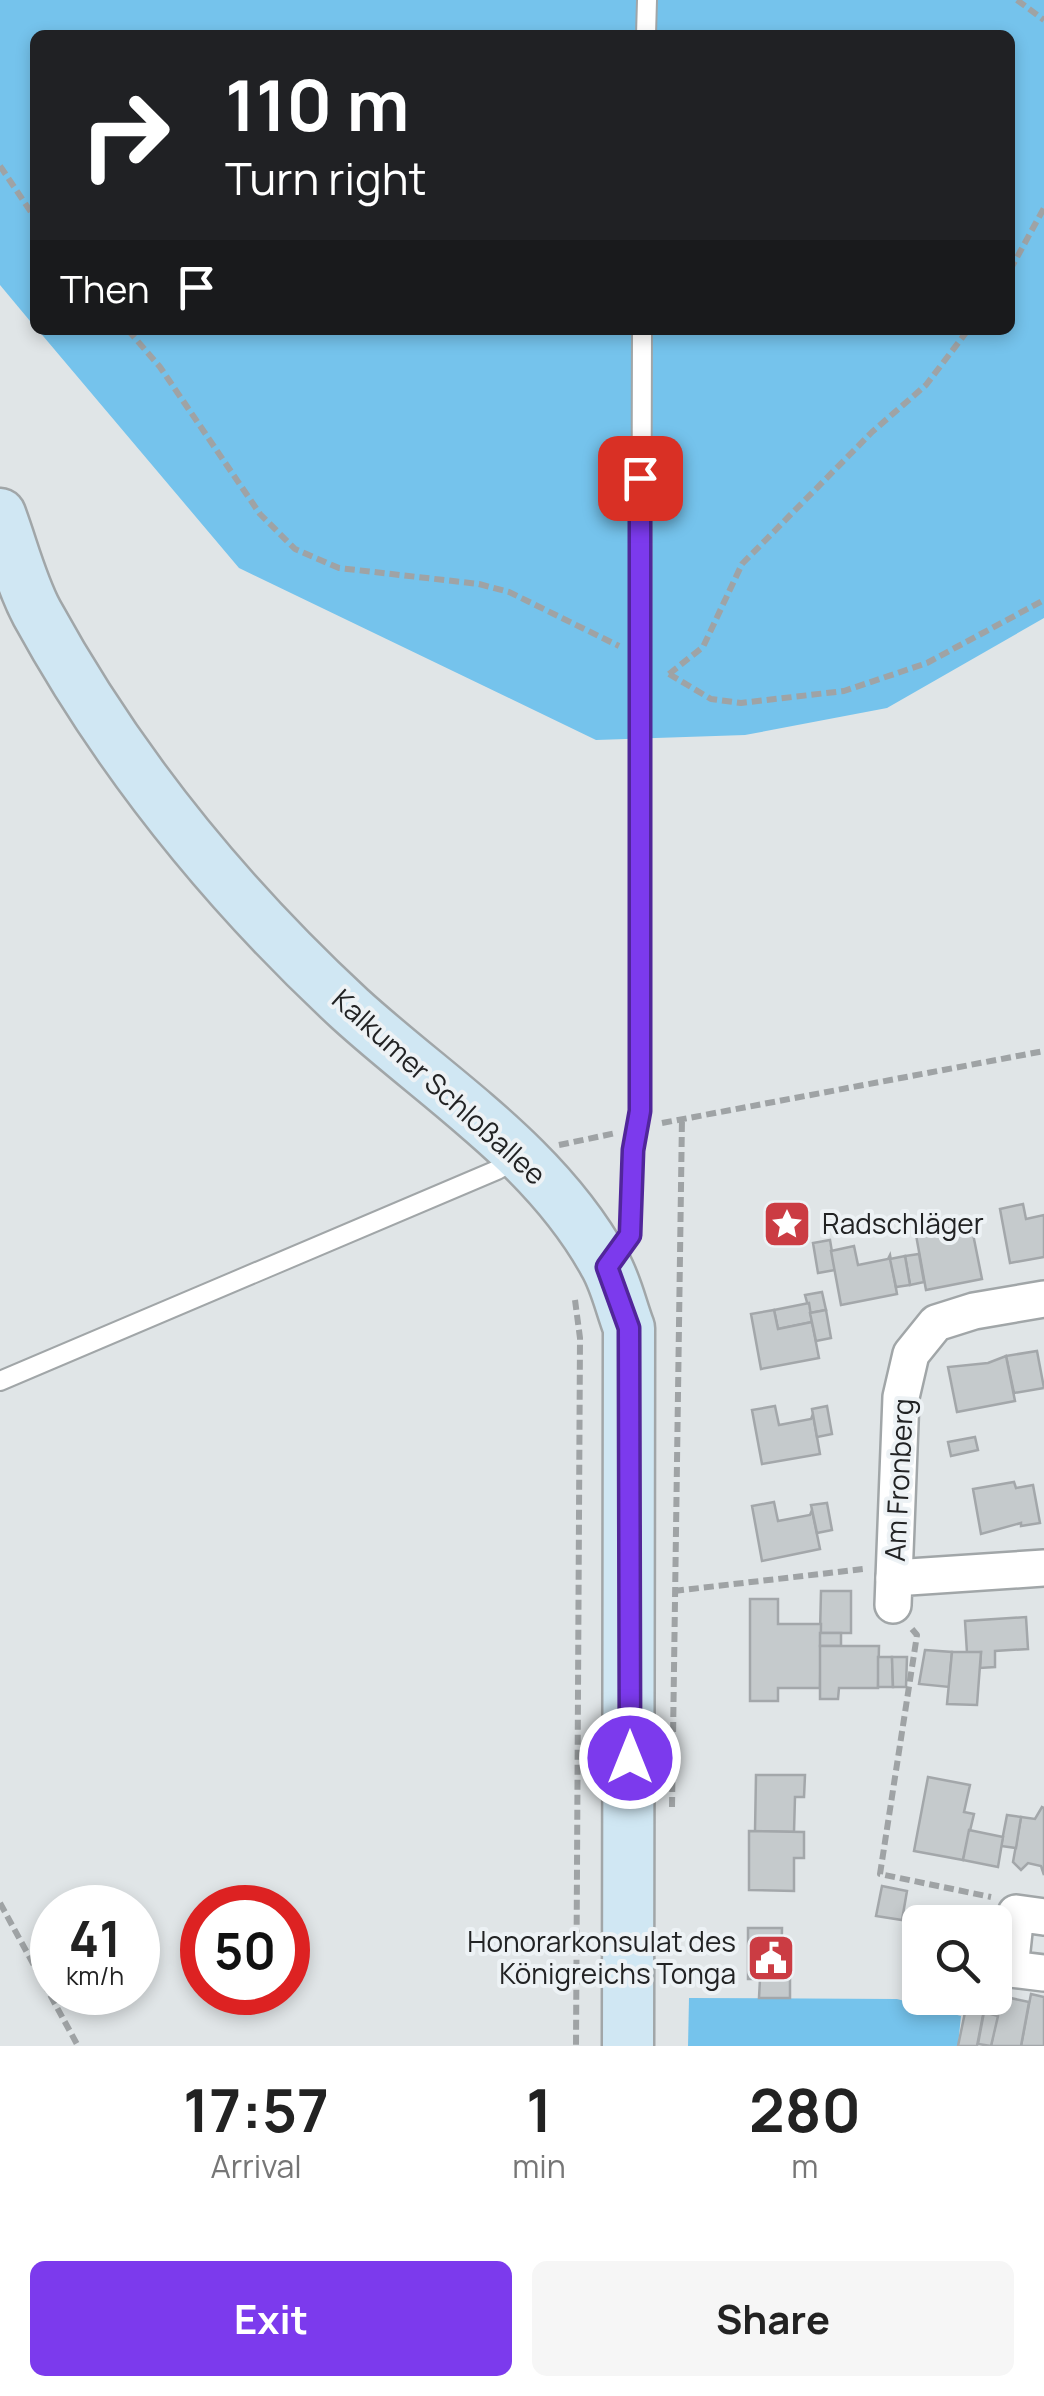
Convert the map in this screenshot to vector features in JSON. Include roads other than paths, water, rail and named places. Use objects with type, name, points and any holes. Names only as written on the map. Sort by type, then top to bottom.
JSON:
[{"type":"main road","name":"Kalkumer Schloßallee","points":[[0,514],[36,610],[132,765],[236,896],[350,1009],[522,1155],[572,1212],[590,1274],[629,1328],[628,2046]]},
{"type":"street","name":"Am Fronberg","points":[[1044,1299],[974,1310],[936,1324],[911,1354],[901,1397],[894,1583],[1044,1568]]},
{"type":"street","points":[[1030,1915],[1010,1968],[1044,1973]]},
{"type":"lane","points":[[646,30],[647,0]]},
{"type":"lane","points":[[590,1274],[630,1235],[636,1129],[642,335]]},
{"type":"lane","points":[[0,1381],[498,1170],[522,1155]]},
{"type":"place","name":"Radschläger","points":[[787,1224]]},
{"type":"place","name":"Honorarkonsulat des Königreichs Tonga","points":[[771,1958]]}]
